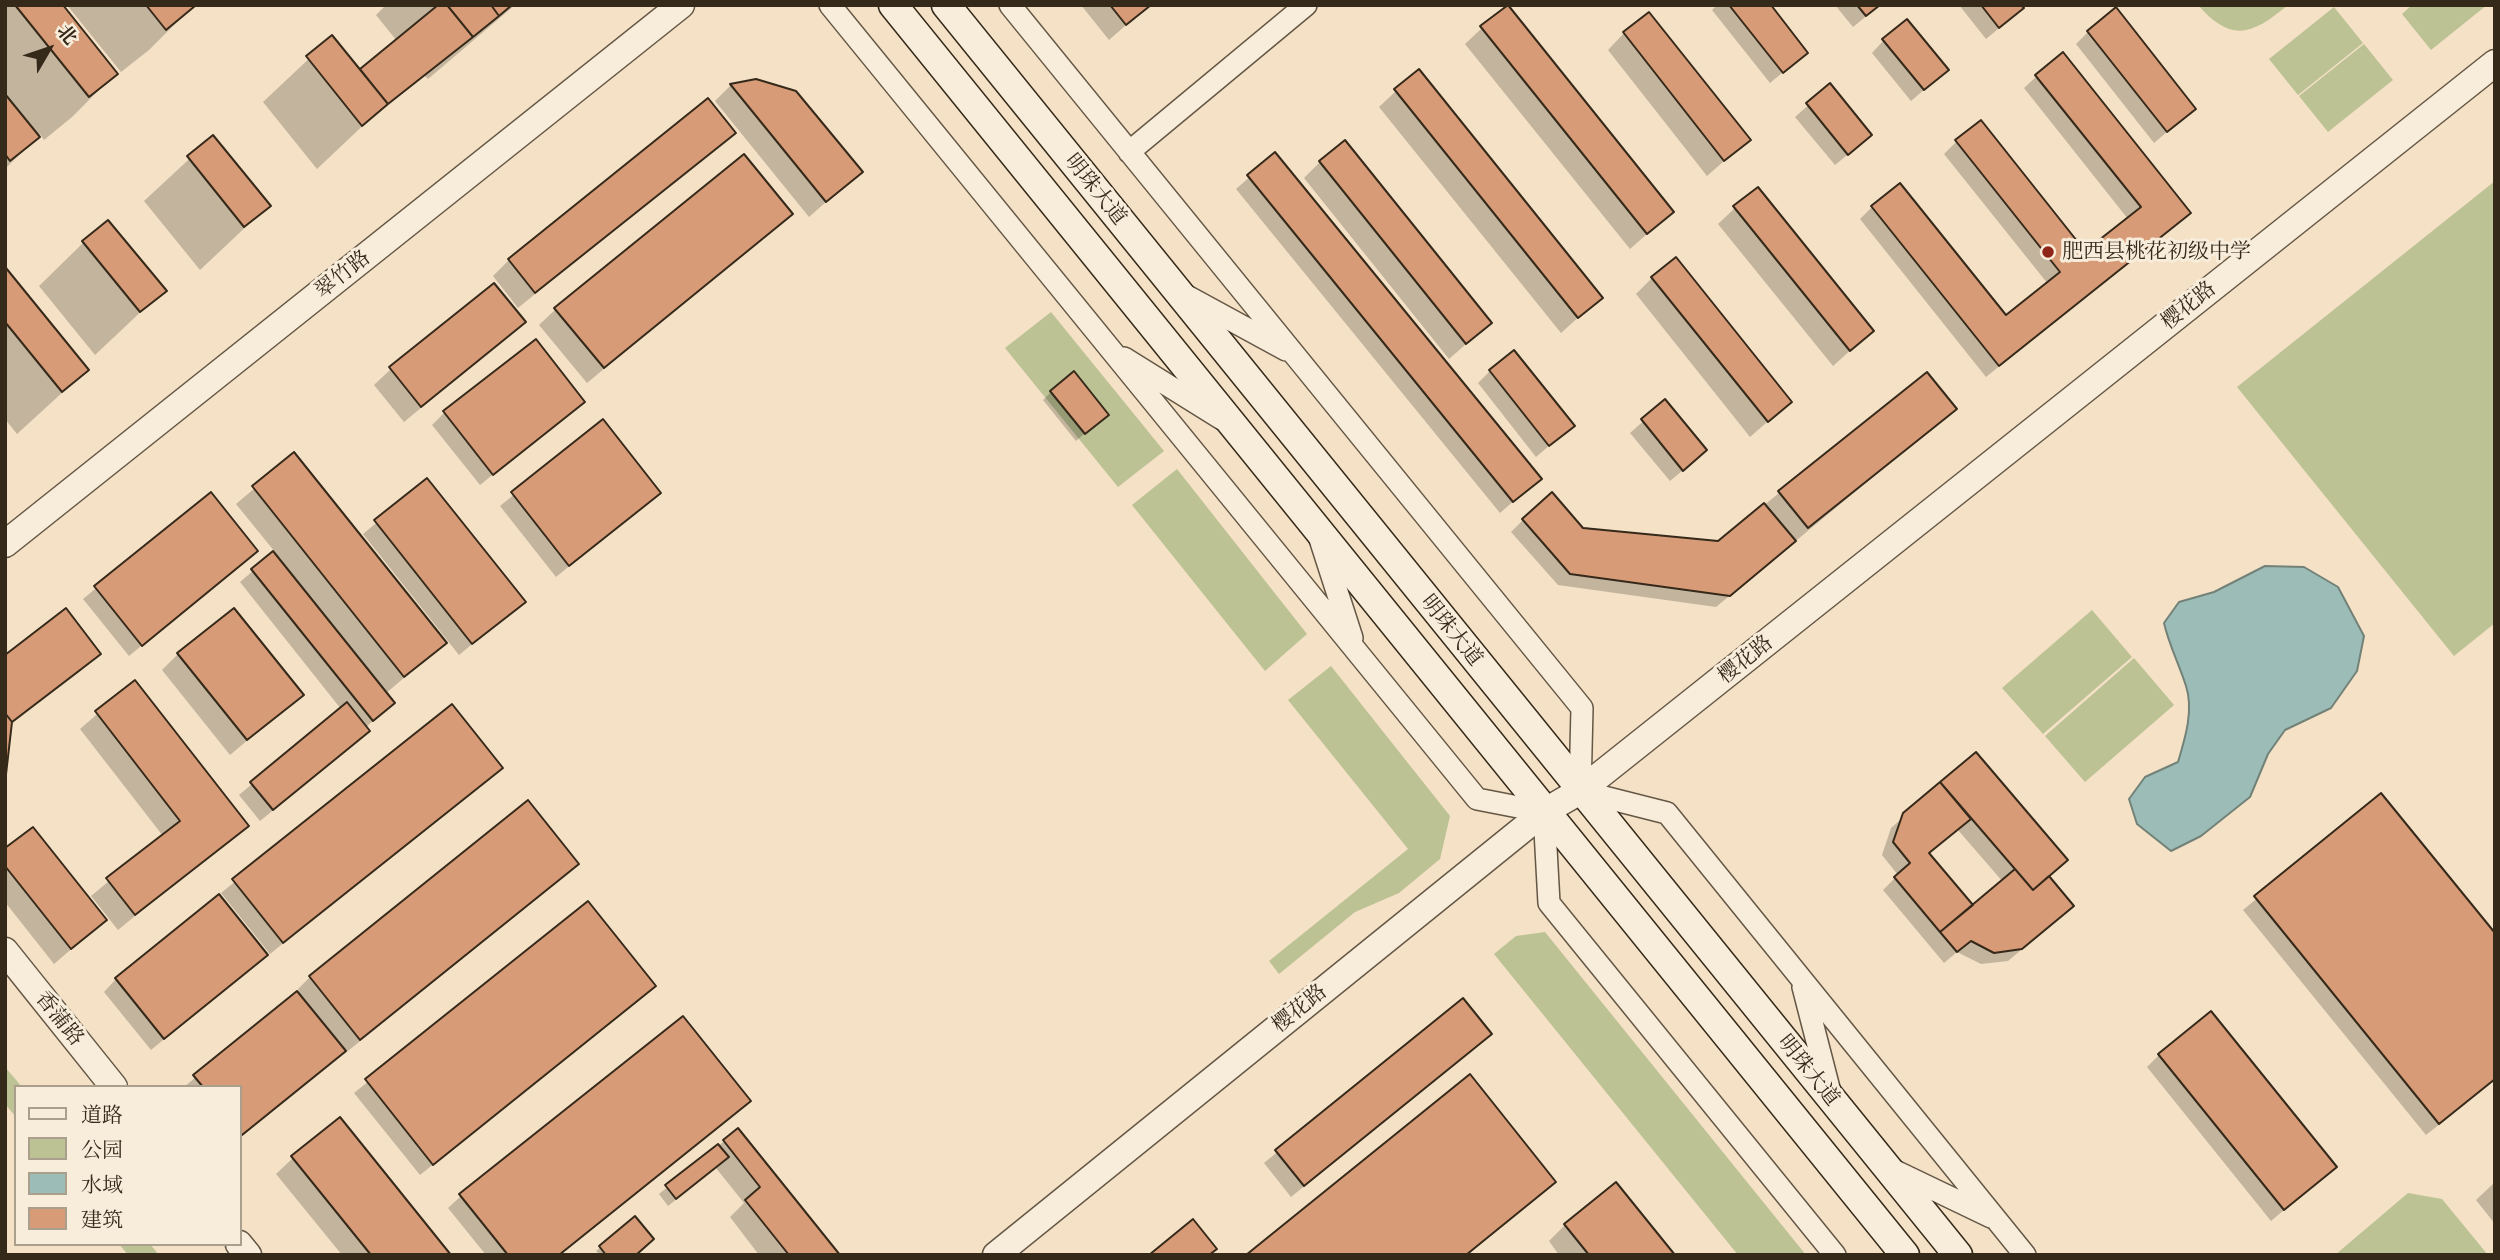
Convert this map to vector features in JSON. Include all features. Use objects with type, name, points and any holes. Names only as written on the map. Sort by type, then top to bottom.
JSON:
[{"type":"main road","name":"明珠大道","points":[[893,5],[1905,1255]]},
{"type":"main road","name":"明珠大道","points":[[946,5],[1958,1255]]},
{"type":"main road","points":[[954,81],[946,50],[961,40],[986,55]]},
{"type":"main road","points":[[1417,654],[1440,667],[1454,655],[1450,630]]},
{"type":"main road","points":[[1701,1004],[1700,982],[1711,974],[1734,980]]},
{"type":"street","name":"翠竹路","points":[[5,544],[681,5]]},
{"type":"street","points":[[830,5],[1477,799],[1544,812],[1549,903],[1835,1255]]},
{"type":"street","points":[[1010,5],[1582,708],[1580,791],[1667,813],[2025,1255]]},
{"type":"street","points":[[1129,152],[1306,5]]},
{"type":"street","name":"樱花路","points":[[996,1255],[1544,812],[1580,791],[2495,63]]},
{"type":"street","points":[[1177,291],[1294,354]]},
{"type":"street","points":[[1110,350],[1232,425]]},
{"type":"street","points":[[1317,531],[1357,653]]},
{"type":"street","name":"香蒲路","points":[[5,951],[112,1085]]},
{"type":"street","points":[[1801,979],[1832,1101]]},
{"type":"street","points":[[1886,1167],[1996,1219]]},
{"type":"green space","points":[[2198,5],[2288,5],[2253,28],[2232,30],[2221,26]]},
{"type":"green space","points":[[2412,5],[2487,5],[2431,50],[2402,14]]},
{"type":"green space","points":[[2334,7],[2363,43],[2298,95],[2269,59]]},
{"type":"green space","points":[[2364,44],[2393,80],[2328,132],[2299,96]]},
{"type":"green space","points":[[2495,181],[2495,623],[2454,656],[2237,387]]},
{"type":"green space","points":[[1051,312],[1164,451],[1118,487],[1005,348]]},
{"type":"green space","points":[[1177,469],[1307,634],[1265,671],[1132,505]]},
{"type":"green space","points":[[2092,610],[2132,657],[2043,734],[2002,688]]},
{"type":"green space","points":[[2134,658],[2174,705],[2085,782],[2045,736]]},
{"type":"green space","points":[[1331,666],[1450,816],[1440,859],[1399,893],[1355,912],[1279,974],[1269,961],[1408,849],[1288,700]]},
{"type":"green space","points":[[1545,932],[1806,1255],[1738,1255],[1494,954],[1516,936]]},
{"type":"green space","points":[[5,1067],[20,1085],[14,1085],[14,1115],[5,1104]]},
{"type":"green space","points":[[2408,1193],[2442,1199],[2488,1255],[2335,1255]]},
{"type":"green space","points":[[121,1246],[152,1246],[159,1255],[128,1255]]},
{"type":"water","points":[[2265,566],[2304,567],[2338,587],[2364,636],[2357,671],[2331,708],[2285,730],[2268,754],[2250,797],[2201,836],[2171,851],[2137,824],[2129,799],[2145,777],[2178,762],[2186,734],[2188,695],[2164,623],[2179,602],[2214,592]]},
{"type":"building","points":[[15,5],[63,5],[118,74],[89,97]]},
{"type":"building","points":[[146,5],[194,5],[195,6],[166,30]]},
{"type":"building","points":[[438,5],[447,5],[473,37],[388,104],[360,69]]},
{"type":"building","points":[[447,5],[491,5],[499,16],[473,37]]},
{"type":"building","points":[[491,5],[512,5],[499,16]]},
{"type":"building","points":[[1110,5],[1151,5],[1126,25]]},
{"type":"building","points":[[1508,5],[1674,212],[1647,234],[1480,26]]},
{"type":"building","points":[[1729,5],[1771,5],[1808,53],[1783,73]]},
{"type":"building","points":[[1857,5],[1880,5],[1866,16]]},
{"type":"building","points":[[1981,5],[2021,5],[2024,8],[1999,28]]},
{"type":"building","points":[[2116,7],[2196,109],[2167,132],[2087,31]]},
{"type":"building","points":[[1649,12],[1751,140],[1724,161],[1623,32]]},
{"type":"building","points":[[1907,19],[1949,70],[1924,90],[1882,39]]},
{"type":"building","points":[[332,35],[388,104],[362,126],[306,56]]},
{"type":"building","points":[[2063,52],[2191,213],[1999,366],[1871,206],[1900,183],[2006,315],[2060,272],[1955,140],[1981,120],[2085,251],[2141,207],[2035,75]]},
{"type":"building","points":[[1419,69],[1603,298],[1578,318],[1394,89]]},
{"type":"building","points":[[756,79],[796,91],[863,172],[826,202],[730,84]]},
{"type":"building","points":[[1830,83],[1872,135],[1848,155],[1806,103]]},
{"type":"building","points":[[5,94],[40,137],[10,161],[5,154]]},
{"type":"building","points":[[708,98],[736,133],[535,293],[508,259]]},
{"type":"building","points":[[213,135],[271,206],[244,227],[187,156]]},
{"type":"building","points":[[1345,140],[1492,323],[1466,344],[1319,161]]},
{"type":"building","points":[[1275,152],[1542,479],[1513,502],[1247,175]]},
{"type":"building","points":[[744,154],[793,214],[604,368],[554,308]]},
{"type":"building","points":[[1758,187],[1874,331],[1850,351],[1733,206]]},
{"type":"building","points":[[108,220],[167,291],[140,312],[82,241]]},
{"type":"building","points":[[1676,257],[1792,402],[1768,422],[1651,277]]},
{"type":"building","points":[[6,268],[89,370],[62,392],[5,322]]},
{"type":"building","points":[[494,283],[526,322],[421,407],[389,367]]},
{"type":"building","points":[[536,339],[585,402],[493,475],[443,411]]},
{"type":"building","points":[[1514,350],[1575,426],[1549,446],[1489,370]]},
{"type":"building","points":[[1074,371],[1109,415],[1085,434],[1050,391]]},
{"type":"building","points":[[1927,372],[1957,409],[1808,528],[1778,491]]},
{"type":"building","points":[[1665,399],[1707,450],[1683,471],[1641,419]]},
{"type":"building","points":[[603,419],[661,493],[569,566],[511,492]]},
{"type":"building","points":[[294,452],[447,643],[404,677],[252,486]]},
{"type":"building","points":[[427,478],[526,602],[472,644],[374,520]]},
{"type":"building","points":[[211,492],[258,551],[142,646],[94,586]]},
{"type":"building","points":[[1552,492],[1583,528],[1718,541],[1764,503],[1796,541],[1730,596],[1570,574],[1522,519]]},
{"type":"building","points":[[273,551],[395,703],[373,721],[251,569]]},
{"type":"building","points":[[66,608],[101,654],[12,722],[5,713],[5,655]]},
{"type":"building","points":[[234,608],[304,695],[247,740],[177,653]]},
{"type":"building","points":[[135,680],[249,826],[135,915],[106,878],[180,821],[95,711]]},
{"type":"building","points":[[347,702],[370,731],[273,810],[250,782]]},
{"type":"building","points":[[452,704],[503,768],[283,943],[232,879]]},
{"type":"building","points":[[5,713],[12,722],[5,783]]},
{"type":"building","points":[[1976,752],[2068,860],[2033,890],[1940,782]]},
{"type":"building","points":[[1940,782],[1971,819],[1929,853],[1973,905],[1940,932],[1894,877],[1910,863],[1893,842],[1903,813]]},
{"type":"building","points":[[2381,793],[2495,933],[2495,1079],[2439,1124],[2254,896]]},
{"type":"building","points":[[528,800],[579,864],[360,1040],[309,976]]},
{"type":"building","points":[[33,827],[107,920],[71,949],[5,866],[5,848]]},
{"type":"building","points":[[2015,869],[2033,890],[2049,876],[2074,906],[2022,949],[1994,953],[1971,941],[1957,952],[1940,932]]},
{"type":"building","points":[[219,894],[268,955],[164,1039],[115,978]]},
{"type":"building","points":[[588,901],[656,986],[433,1165],[365,1079]]},
{"type":"building","points":[[297,991],[346,1051],[242,1135],[242,1085],[201,1085],[193,1075]]},
{"type":"building","points":[[1463,998],[1492,1034],[1304,1186],[1275,1150]]},
{"type":"building","points":[[2211,1011],[2337,1167],[2284,1210],[2158,1054]]},
{"type":"building","points":[[683,1016],[751,1101],[559,1255],[508,1255],[459,1194]]},
{"type":"building","points":[[1470,1074],[1556,1182],[1466,1255],[1246,1255]]},
{"type":"building","points":[[340,1117],[451,1255],[371,1255],[291,1156]]},
{"type":"building","points":[[738,1128],[840,1255],[789,1255],[745,1200],[760,1187],[723,1140]]},
{"type":"building","points":[[718,1144],[729,1157],[676,1199],[665,1185]]},
{"type":"building","points":[[1616,1182],[1675,1255],[1589,1255],[1564,1224]]},
{"type":"building","points":[[635,1216],[654,1239],[636,1255],[606,1255],[599,1246]]},
{"type":"building","points":[[1193,1219],[1217,1249],[1209,1255],[1149,1255]]},
{"type":"place","name":"肥西县桃花初级中学","points":[[2048,252]]}]
